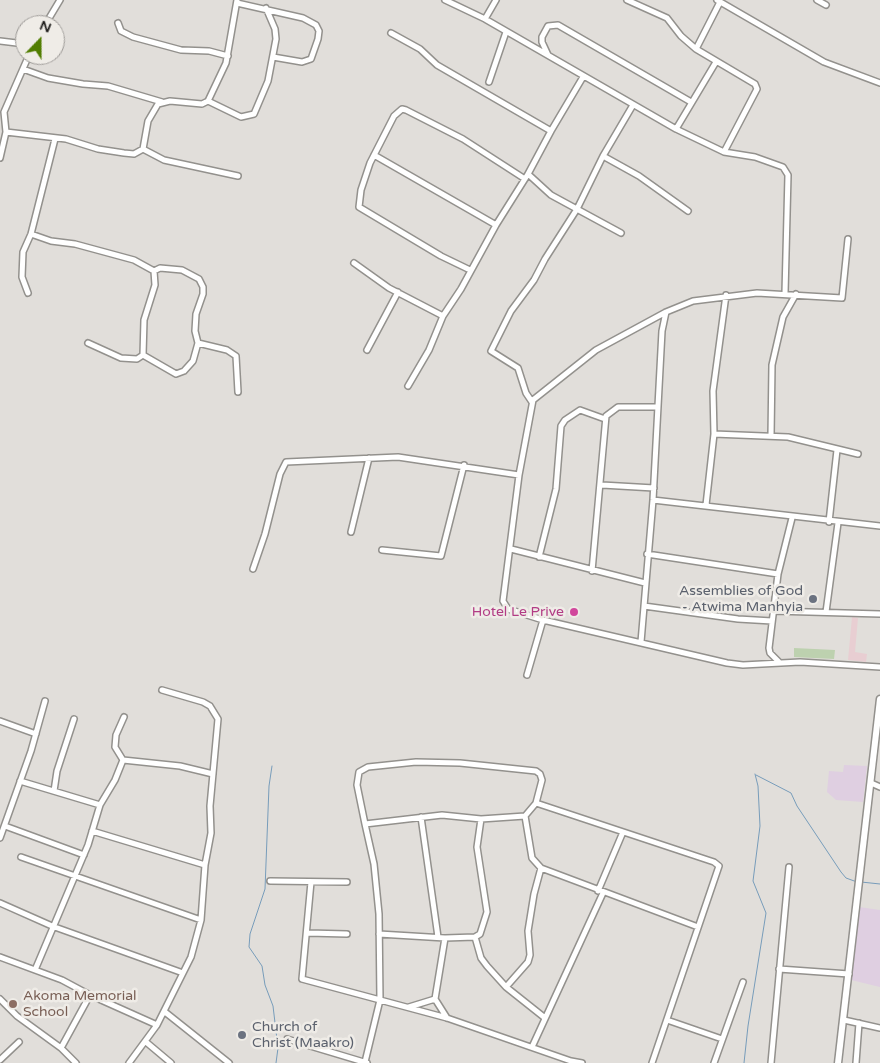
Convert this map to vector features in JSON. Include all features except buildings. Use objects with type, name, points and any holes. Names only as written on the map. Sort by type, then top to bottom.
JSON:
[{"type":"main road","points":[[838,1063],[880,699]]},
{"type":"street","points":[[51,15],[60,0]]},
{"type":"street","points":[[445,0],[548,55],[583,77],[676,129],[724,152],[755,157],[783,167],[788,174],[785,293]]},
{"type":"street","points":[[485,20],[496,0]]},
{"type":"street","points":[[627,0],[667,18],[681,36],[696,48],[716,62],[755,84],[757,90],[724,152]]},
{"type":"street","points":[[817,0],[826,5]]},
{"type":"street","points":[[143,149],[148,121],[158,104],[170,101],[202,104],[208,101],[228,56],[237,1],[312,22],[319,31],[311,59],[302,62],[273,57]]},
{"type":"street","points":[[696,48],[718,1],[824,62],[880,83]]},
{"type":"street","points":[[208,101],[241,117],[249,117],[254,114],[268,81],[276,34],[266,8]]},
{"type":"street","points":[[118,23],[121,31],[133,37],[182,50],[209,51],[228,56]]},
{"type":"street","points":[[548,55],[542,42],[542,37],[548,26],[558,25],[692,102]]},
{"type":"street","points":[[489,82],[506,32]]},
{"type":"street","points":[[390,33],[420,49],[437,65],[550,131]]},
{"type":"street","points":[[0,41],[15,43]]},
{"type":"street","points":[[676,129],[716,62]]},
{"type":"street","points":[[0,158],[4,130],[4,112],[25,65]]},
{"type":"street","points":[[23,69],[48,78],[108,86],[164,102]]},
{"type":"street","points":[[408,386],[429,350],[444,316],[461,289],[470,270],[527,176],[550,131],[583,77]]},
{"type":"street","points":[[532,402],[526,393],[518,368],[491,350],[511,311],[534,280],[577,209],[603,156],[633,105]]},
{"type":"street","points":[[470,270],[441,256],[359,207],[365,176],[374,155],[394,116],[402,109],[463,139],[527,176],[551,195],[620,233]]},
{"type":"street","points":[[4,130],[124,153],[134,154],[143,149]]},
{"type":"street","points":[[28,293],[21,267],[23,252],[31,234],[55,139]]},
{"type":"street","points":[[143,149],[164,160],[238,176]]},
{"type":"street","points":[[374,155],[496,225]]},
{"type":"street","points":[[603,156],[639,176],[688,211]]},
{"type":"street","points":[[31,234],[52,241],[75,244],[134,260],[154,271]]},
{"type":"street","points":[[848,239],[842,298],[785,293],[726,295],[694,301],[666,312],[596,350],[532,402],[519,474],[503,601],[505,606],[515,612],[543,620],[743,665],[780,663],[880,667]]},
{"type":"street","points":[[354,263],[398,292],[444,316]]},
{"type":"street","points":[[142,355],[176,374],[184,371],[193,361],[198,343],[195,331],[196,314],[203,294],[203,287],[199,279],[182,270],[160,268],[154,271]]},
{"type":"street","points":[[88,344],[121,358],[137,359],[142,355],[144,320],[155,285],[154,271]]},
{"type":"street","points":[[367,350],[398,292]]},
{"type":"street","points":[[771,436],[772,365],[783,317],[796,294]]},
{"type":"street","points":[[706,505],[714,434],[713,391],[726,295]]},
{"type":"street","points":[[641,642],[654,488],[657,407],[666,312]]},
{"type":"street","points":[[198,343],[227,350],[236,356],[238,392]]},
{"type":"street","points":[[592,571],[602,485],[606,419],[618,407],[657,407]]},
{"type":"street","points":[[539,557],[556,489],[563,422],[580,410],[606,419]]},
{"type":"street","points":[[714,434],[802,439],[837,450],[858,454]]},
{"type":"street","points":[[829,522],[837,450]]},
{"type":"street","points":[[253,569],[284,464],[304,460],[398,457],[519,474]]},
{"type":"street","points":[[351,532],[370,458]]},
{"type":"street","points":[[382,550],[441,556],[464,466]]},
{"type":"street","points":[[602,485],[654,488]]},
{"type":"street","points":[[653,500],[706,505],[792,518],[880,526]]},
{"type":"street","points":[[780,663],[770,653],[769,648],[778,574],[792,518]]},
{"type":"street","points":[[826,612],[838,523]]},
{"type":"street","points":[[511,549],[645,583]]},
{"type":"street","points":[[647,554],[778,574]]},
{"type":"street","points":[[644,606],[738,619],[772,620]]},
{"type":"street","points":[[774,611],[880,614]]},
{"type":"street","points":[[527,674],[543,620]]},
{"type":"street","points":[[129,1063],[146,1042],[165,1012],[191,957],[202,920],[206,864],[211,833],[213,774],[218,719],[214,711],[203,702],[162,690]]},
{"type":"street","points":[[0,838],[36,734],[45,701]]},
{"type":"street","points":[[123,760],[115,747],[116,735],[124,717]]},
{"type":"street","points":[[54,791],[57,771],[74,719]]},
{"type":"street","points":[[0,721],[36,734]]},
{"type":"street","points":[[123,760],[180,766],[213,774]]},
{"type":"street","points":[[35,970],[52,926],[84,855],[100,804],[115,780],[123,760]]},
{"type":"street","points":[[287,1039],[366,1063],[380,1000],[378,893],[374,864],[357,785],[359,772],[368,767],[416,762],[460,763],[536,771],[540,774],[542,780],[536,803],[526,816],[532,858],[542,868],[601,892],[698,927]]},
{"type":"street","points":[[20,782],[100,804]]},
{"type":"street","points":[[870,783],[880,787]]},
{"type":"street","points":[[536,803],[714,862],[719,866],[652,1063]]},
{"type":"street","points":[[365,824],[442,815],[481,820],[526,816]]},
{"type":"street","points":[[421,817],[438,937]]},
{"type":"street","points":[[379,934],[445,938],[475,937],[480,934],[487,912],[477,847],[481,820]]},
{"type":"street","points":[[5,826],[84,855]]},
{"type":"street","points":[[92,831],[206,864]]},
{"type":"street","points":[[532,1047],[601,892],[623,832]]},
{"type":"street","points":[[21,857],[202,920]]},
{"type":"street","points":[[771,1063],[789,867]]},
{"type":"street","points":[[506,987],[528,962],[530,955],[528,931],[534,894],[542,868]]},
{"type":"street","points":[[270,881],[346,882]]},
{"type":"street","points":[[311,882],[308,933],[302,979],[447,1018],[571,1062],[582,1063]]},
{"type":"street","points":[[0,903],[52,926],[183,973]]},
{"type":"street","points":[[308,933],[347,934]]},
{"type":"street","points":[[475,937],[480,958],[506,987],[545,1018]]},
{"type":"street","points":[[445,938],[434,999],[447,1018]]},
{"type":"street","points":[[0,957],[62,980],[90,995],[157,1025]]},
{"type":"street","points":[[779,969],[849,974]]},
{"type":"street","points":[[714,1063],[743,982]]},
{"type":"street","points":[[61,1048],[90,995]]},
{"type":"street","points":[[0,999],[17,1016],[61,1048],[76,1063]]},
{"type":"street","points":[[408,1008],[434,999]]},
{"type":"street","points":[[165,1012],[229,1063]]},
{"type":"street","points":[[667,1020],[722,1039]]},
{"type":"street","points":[[844,1020],[880,1028]]},
{"type":"street","points":[[856,1063],[859,1023]]},
{"type":"street","points":[[0,1060],[19,1042]]},
{"type":"street","points":[[146,1042],[171,1063]]},
{"type":"street","points":[[342,1063],[345,1056]]},
{"type":"shaded area","points":[[852,617],[858,618],[855,652],[867,654],[866,662],[848,660]]},
{"type":"shaded area","points":[[844,765],[867,766],[863,802],[836,800],[827,792],[829,771],[843,772]]},
{"type":"shaded area","points":[[859,907],[880,910],[880,987],[851,980]]},
{"type":"green space","points":[[794,648],[835,650],[834,659],[794,657]]},
{"type":"waterway","points":[[272,766],[269,786],[265,889],[250,934],[249,947],[262,966],[265,985],[273,1006],[278,1048],[276,1063]]},
{"type":"waterway","points":[[744,1063],[766,913],[753,881],[760,826],[758,786],[755,774]]},
{"type":"waterway","points":[[756,775],[791,793],[797,806],[841,872],[846,878],[857,882]]},
{"type":"waterway","points":[[861,882],[880,884]]},
{"type":"place","name":"Assemblies of God - Atwima Manhyia","points":[[813,599]]},
{"type":"place","name":"Hotel Le Prive","points":[[574,612]]},
{"type":"place","name":"Akoma Memorial School","points":[[13,1004]]},
{"type":"place","name":"Church of Christ (Maakro)","points":[[242,1035]]}]
